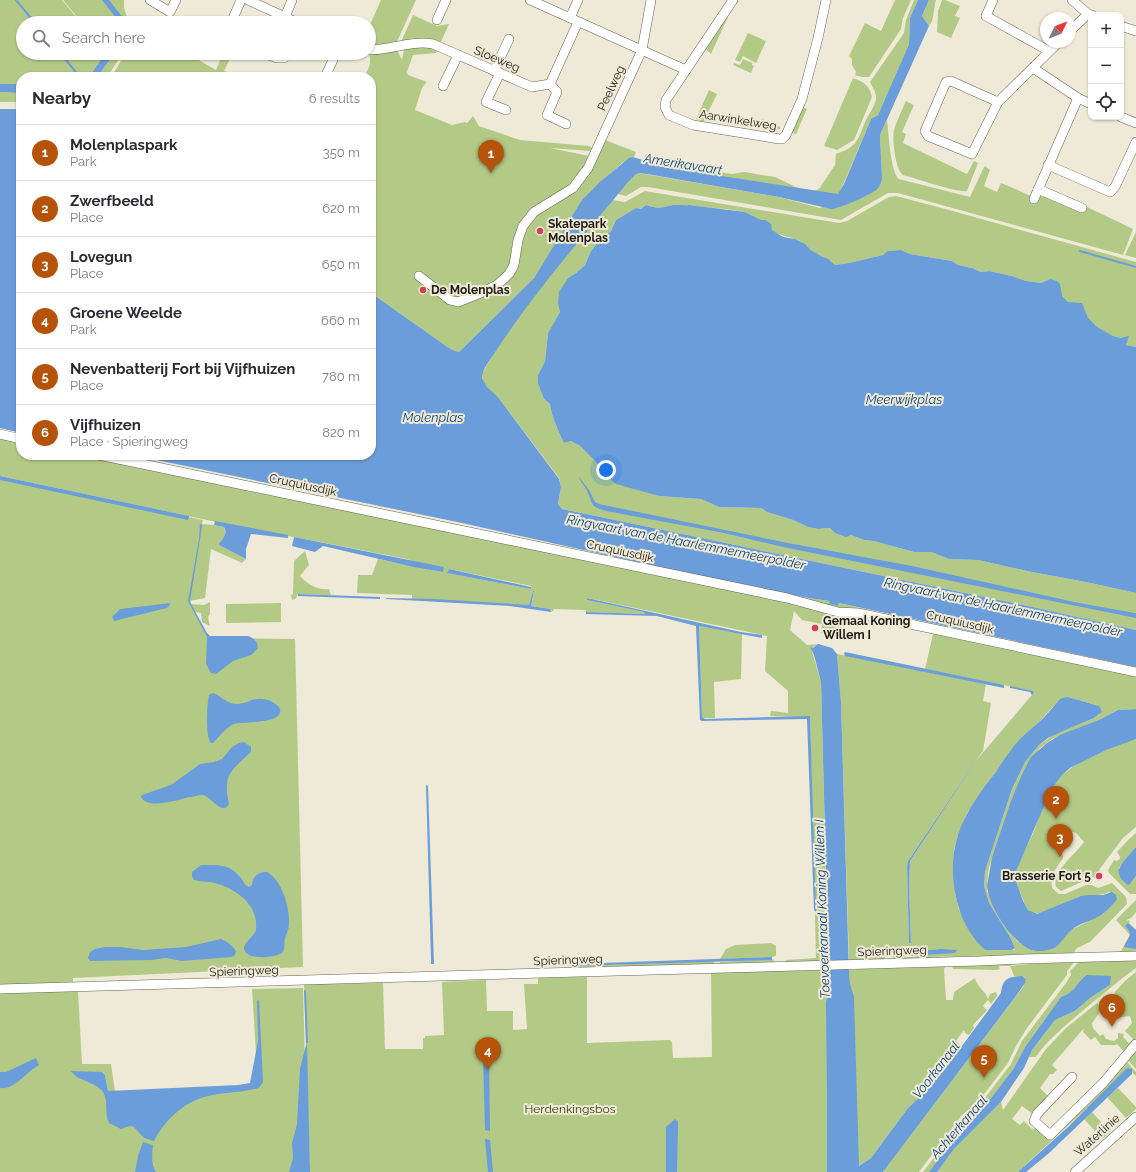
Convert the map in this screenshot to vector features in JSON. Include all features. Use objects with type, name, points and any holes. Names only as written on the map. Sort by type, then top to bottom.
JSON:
[{"type":"street","points":[[150,0],[170,12],[176,0]]},
{"type":"street","points":[[234,16],[240,0]]},
{"type":"street","points":[[248,0],[283,16]]},
{"type":"street","points":[[285,16],[292,0]]},
{"type":"street","points":[[437,20],[446,0]]},
{"type":"street","points":[[530,0],[686,70]]},
{"type":"street","points":[[566,124],[547,115],[557,92],[550,84],[574,20],[578,0]]},
{"type":"street","name":"Peelweg","points":[[419,276],[450,300],[458,302],[484,292],[497,285],[509,274],[514,266],[518,240],[523,226],[534,212],[571,189],[588,168],[642,50],[651,0]]},
{"type":"street","name":"Aarwinkelweg","points":[[733,0],[666,100],[665,107],[668,115],[693,125],[782,139],[786,135],[802,99],[826,0]]},
{"type":"street","points":[[993,0],[986,16],[1049,51]]},
{"type":"street","points":[[1072,0],[1088,12]]},
{"type":"street","points":[[1076,26],[1088,16]]},
{"type":"street","points":[[1124,27],[1136,31]]},
{"type":"street","points":[[506,110],[486,102],[509,39]]},
{"type":"street","name":"Sloeweg","points":[[376,49],[396,45],[425,43],[433,44],[532,87],[550,84]]},
{"type":"street","points":[[998,102],[951,81],[946,82],[925,130],[928,136],[972,154],[998,102],[1052,48]]},
{"type":"street","points":[[443,86],[458,55]]},
{"type":"street","points":[[328,72],[333,60]]},
{"type":"street","points":[[1033,68],[1078,98],[1088,103]]},
{"type":"street","points":[[1034,199],[1078,98]]},
{"type":"street","points":[[1124,118],[1136,123]]},
{"type":"street","points":[[1048,165],[1110,192],[1115,187],[1136,142]]},
{"type":"street","points":[[1038,189],[1082,208]]},
{"type":"street","points":[[0,434],[16,438]]},
{"type":"street","name":"Cruquiusdijk","points":[[123,460],[806,602],[828,610],[858,613],[1136,672]]},
{"type":"street","name":"Spieringweg","points":[[0,989],[1136,956]]},
{"type":"street","points":[[1072,1077],[1037,1114],[1034,1121],[1050,1135],[1103,1083],[1136,1044]]},
{"type":"street","name":"Waterlinie","points":[[1075,1172],[1136,1117]]},
{"type":"green space","points":[[0,0],[62,0],[75,16],[16,16],[16,60],[101,60],[92,72],[16,72],[16,84],[0,84]]},
{"type":"green space","points":[[63,0],[124,0],[124,8],[127,16],[76,16]]},
{"type":"green space","points":[[381,0],[416,0],[395,46],[402,60],[404,49],[416,47],[413,38],[401,42],[413,15],[437,26],[449,24],[436,53],[413,55],[407,72],[408,75],[427,82],[422,88],[415,110],[452,125],[465,122],[467,123],[473,116],[479,126],[520,140],[589,146],[592,148],[590,151],[550,148],[594,157],[605,140],[636,152],[634,157],[622,163],[586,196],[534,278],[459,352],[449,348],[376,297],[376,72],[367,72],[370,60],[376,60],[376,16],[374,16]]},
{"type":"green space","points":[[895,0],[911,0],[903,18],[901,29],[869,77],[855,75],[856,72],[852,65],[852,59],[849,56],[865,23],[881,31]]},
{"type":"green space","points":[[914,0],[918,0],[910,18],[909,44],[878,115],[871,119],[840,192],[836,195],[814,191],[819,189],[835,165],[836,154],[849,148],[859,137],[876,100],[875,93],[870,82],[904,33],[906,20]]},
{"type":"green space","points":[[929,0],[936,0],[933,17],[929,26],[922,16]]},
{"type":"green space","points":[[942,0],[960,6],[955,16],[960,18],[951,38],[937,32],[938,11]]},
{"type":"green space","points":[[726,16],[728,17],[711,54],[704,48]]},
{"type":"green space","points":[[748,33],[766,41],[756,63],[743,56],[740,62],[735,60]]},
{"type":"green space","points":[[743,59],[752,63],[754,66],[751,73],[733,65],[734,63],[740,65]]},
{"type":"green space","points":[[110,60],[118,60],[110,72],[101,72]]},
{"type":"green space","points":[[122,60],[198,60],[216,70],[220,60],[230,60],[224,71],[227,72],[114,72]]},
{"type":"green space","points":[[853,78],[866,84],[872,97],[854,140],[837,150],[824,146]]},
{"type":"green space","points":[[709,90],[717,94],[703,123],[698,122],[699,120],[696,119]]},
{"type":"green space","points":[[0,92],[16,93],[16,102],[0,102]]},
{"type":"green space","points":[[906,101],[914,105],[902,132],[906,134],[903,143],[967,174],[974,161],[978,163],[967,191],[954,190],[936,185],[903,175],[900,172],[896,160],[893,134]]},
{"type":"green space","points":[[801,106],[807,109],[796,134],[790,132]]},
{"type":"green space","points":[[762,119],[780,127],[780,129],[775,130],[758,127]]},
{"type":"green space","points":[[887,120],[890,151],[896,175],[899,179],[970,197],[985,166],[990,170],[984,186],[997,192],[1001,183],[1031,196],[1029,201],[1036,203],[1039,197],[1044,196],[1085,206],[1133,229],[1123,255],[898,193],[888,193],[841,220],[648,187],[641,187],[626,196],[618,194],[624,185],[639,173],[779,197],[820,208],[882,178],[880,135]]},
{"type":"green space","points":[[646,154],[676,166],[687,164],[725,173],[732,174],[744,172],[775,177],[800,189],[669,168],[643,160]]},
{"type":"green space","points":[[645,191],[839,223],[847,221],[889,197],[896,196],[1136,262],[1136,347],[1126,345],[1128,337],[1119,338],[1112,336],[1089,322],[1062,297],[1050,279],[1041,283],[1026,281],[989,271],[981,272],[972,268],[958,265],[952,261],[910,254],[901,250],[889,251],[883,255],[835,265],[799,241],[774,232],[748,213],[689,205],[675,205],[660,208],[646,205],[641,209],[636,208],[616,220],[611,231],[599,241],[591,251],[585,265],[568,278],[558,304],[560,312],[548,333],[545,361],[538,375],[538,384],[544,399],[550,404],[557,429],[564,443],[571,441],[580,446],[596,462],[606,475],[659,496],[701,499],[719,507],[761,508],[767,512],[793,520],[808,527],[818,529],[830,528],[835,533],[851,535],[864,540],[874,541],[914,552],[931,552],[949,559],[978,560],[1136,593],[1136,630],[562,509],[558,504],[561,487],[559,478],[498,397],[485,385],[482,374],[511,328],[543,284],[613,200],[625,202]]},
{"type":"green space","points":[[1136,232],[1136,258],[1125,255]]},
{"type":"green space","points":[[0,437],[16,441],[16,460],[109,460],[848,615],[842,638],[821,633],[822,624],[802,620],[794,611],[790,630],[807,645],[818,644],[811,648],[821,682],[828,958],[823,958],[823,962],[785,963],[786,960],[816,958],[810,717],[770,716],[771,711],[788,713],[788,691],[765,671],[767,636],[588,598],[587,600],[645,612],[645,614],[586,612],[585,610],[554,609],[551,612],[550,609],[531,606],[533,591],[529,606],[412,599],[412,595],[357,593],[358,575],[372,575],[378,559],[443,572],[407,559],[207,520],[0,476]],"holes":[[[449,569],[531,586],[531,589],[448,573]]]},
{"type":"green space","points":[[0,478],[203,520],[202,524],[224,527],[226,534],[219,545],[246,559],[242,563],[211,549],[205,598],[190,601],[191,604],[204,605],[210,602],[210,614],[208,617],[210,626],[202,622],[201,613],[195,612],[209,638],[295,639],[303,967],[73,978],[73,991],[78,991],[82,1064],[111,1064],[115,1091],[108,1091],[105,1075],[102,1072],[78,1072],[99,1079],[109,1095],[258,1085],[252,989],[303,988],[308,1172],[0,1172]]},
{"type":"green space","points":[[305,551],[309,565],[300,576],[313,586],[321,589],[329,589],[331,595],[298,594],[295,599],[292,600],[291,595],[293,594],[294,561]]},
{"type":"green space","points":[[808,598],[830,601],[830,604],[838,606],[839,603],[869,610],[846,609],[830,606],[815,602]]},
{"type":"green space","points":[[281,603],[281,622],[226,623],[226,604]]},
{"type":"green space","points":[[699,626],[742,634],[741,679],[714,682],[715,718],[702,718]]},
{"type":"green space","points":[[933,634],[1136,677],[1136,709],[1118,710],[1101,719],[1052,739],[1040,748],[1023,772],[988,872],[987,891],[995,908],[1017,941],[1033,951],[1057,946],[1071,930],[1103,914],[1117,900],[1109,892],[1079,897],[1048,911],[1036,914],[1032,913],[1026,906],[1019,890],[1016,881],[1016,871],[1035,829],[1047,796],[1052,786],[1059,778],[1068,770],[1090,757],[1114,746],[1136,739],[1136,827],[1123,838],[1099,870],[1103,876],[1099,881],[1093,877],[1061,891],[1056,887],[1055,881],[1057,875],[1065,863],[1084,842],[1076,833],[1071,831],[1061,851],[1063,858],[1051,876],[1052,888],[1059,894],[1065,894],[1086,885],[1091,885],[1098,888],[1112,883],[1126,897],[1127,904],[1090,942],[1077,948],[1073,954],[931,957],[930,959],[894,960],[893,957],[913,957],[941,949],[892,954],[860,953],[858,957],[885,957],[886,960],[849,961],[841,702],[837,654],[986,684],[983,701],[991,703],[983,751],[975,762],[908,861],[909,943],[911,942],[909,883],[910,861],[976,761],[1034,693],[1033,691],[925,669]],"holes":[[[1068,697],[1099,706],[1100,714],[1094,718],[1055,734],[1039,745],[1025,762],[1012,789],[985,872],[984,886],[989,903],[1015,948],[1014,950],[985,950],[959,910],[956,897],[953,866],[954,849],[967,813],[1019,740],[1039,722],[1059,700]]]},
{"type":"green space","points":[[1136,833],[1136,847],[1119,868],[1130,884],[1136,876],[1136,894],[1130,894],[1109,873],[1108,870],[1114,860],[1117,861],[1120,859],[1117,852]]},
{"type":"green space","points":[[1136,900],[1136,912],[1131,918],[1126,920],[1129,920],[1129,923],[1136,930],[1136,953],[1120,953],[1130,935],[1116,920]]},
{"type":"green space","points":[[771,943],[776,946],[776,956],[720,959],[726,949],[735,945]]},
{"type":"green space","points":[[772,959],[776,963],[721,965],[720,962]]},
{"type":"green space","points":[[1136,960],[1136,968],[1062,1029],[1045,1045],[1036,1057],[1028,1057],[1055,1020],[1075,1011],[1090,998],[1110,985],[1083,978],[1070,993],[1061,997],[1025,1047],[1014,1068],[985,1106],[971,1117],[962,1127],[929,1172],[923,1172],[963,1119],[978,1107],[1011,1064],[1022,1041],[1066,983],[1071,975],[1070,971],[1079,962]]},
{"type":"green space","points":[[715,961],[713,964],[570,968],[571,964],[573,964],[573,966]]},
{"type":"green space","name":"Herdenkingsbos","points":[[1075,961],[1067,971],[1067,975],[1027,1028],[1008,1063],[978,1102],[961,1116],[919,1172],[883,1172],[1023,987],[1026,979],[1024,977],[1014,976],[1010,966],[999,966],[1000,969],[997,970],[953,969],[952,966],[946,966],[944,969],[946,1000],[953,1000],[954,992],[975,978],[988,999],[990,994],[996,992],[997,996],[991,1004],[988,1000],[983,1006],[987,1010],[973,1025],[974,1028],[969,1035],[965,1033],[964,1030],[956,1041],[962,1046],[927,1090],[908,1108],[871,1158],[859,1166],[858,1159],[845,1172],[310,1172],[304,984],[383,983],[385,1049],[423,1049],[423,1038],[425,1038],[425,1036],[444,1035],[442,982],[486,980],[487,1011],[513,1011],[513,1030],[527,1029],[524,984],[538,984],[539,978],[587,977],[587,1043],[670,1040],[672,1043],[673,1058],[712,1057],[711,973],[719,973],[719,971],[855,970],[932,967],[934,965],[1010,963],[1011,966]]},
{"type":"green space","points":[[1136,972],[1136,1069],[1126,1058],[1128,1056],[1117,1044],[1101,1045],[1095,1037],[1091,1040],[1083,1032],[1084,1028],[1052,1065],[1057,1070],[1053,1074],[1050,1074],[1040,1088],[1048,1096],[1034,1115],[1022,1106],[1012,1119],[1020,1125],[1024,1121],[1033,1130],[1036,1126],[1048,1137],[1123,1066],[1126,1061],[1136,1072],[1136,1076],[1131,1071],[1132,1069],[1103,1093],[1018,1172],[937,1172],[954,1149],[1001,1102],[1003,1110],[1046,1049],[1066,1028],[1097,1003],[1099,1005],[1099,1002],[1104,998],[1114,1003],[1115,1000],[1119,999],[1114,993]],"holes":[[[1113,1007],[1112,1015],[1116,1018],[1130,1016],[1132,1023],[1125,1031],[1133,1039],[1129,1043],[1123,1037],[1124,1034],[1118,1033],[1118,1038],[1114,1041],[1106,1039],[1103,1034],[1100,1036],[1093,1028],[1092,1023],[1101,1011]]]},
{"type":"green space","points":[[1118,1088],[1136,1107],[1136,1109],[1126,1118],[1107,1097]]},
{"type":"green space","points":[[1092,1112],[1110,1132],[1102,1139],[1084,1119]]},
{"type":"water","points":[[102,0],[109,0],[122,16],[115,16]]},
{"type":"water","points":[[918,0],[929,0],[922,16],[929,26],[880,135],[882,178],[877,189],[854,201],[831,209],[779,197],[639,173],[628,182],[543,286],[489,361],[483,371],[482,378],[487,387],[498,397],[559,479],[561,487],[558,504],[562,509],[1136,630],[1136,667],[839,603],[838,606],[829,604],[830,601],[710,578],[462,523],[156,460],[376,460],[376,297],[449,348],[459,352],[534,278],[582,200],[600,182],[629,158],[633,157],[669,168],[838,194],[844,184],[871,119],[878,115],[909,44],[910,18]]},
{"type":"water","points":[[101,60],[110,60],[101,72],[92,72]]},
{"type":"water","points":[[0,84],[16,84],[16,93],[0,92]]},
{"type":"water","points":[[0,109],[16,109],[16,432],[0,428]]},
{"type":"water","name":"Meerwijkplas","points":[[646,205],[660,208],[675,205],[689,205],[745,212],[761,220],[766,220],[771,224],[772,230],[783,237],[795,239],[805,244],[811,250],[828,259],[835,265],[883,255],[888,251],[901,250],[910,254],[952,261],[958,265],[972,268],[981,272],[989,271],[1026,281],[1041,283],[1050,279],[1057,281],[1060,284],[1062,296],[1068,302],[1082,303],[1088,318],[1097,327],[1113,336],[1120,338],[1129,336],[1126,345],[1136,347],[1136,593],[978,560],[949,559],[931,552],[914,552],[874,541],[864,540],[851,535],[846,537],[835,533],[830,528],[818,529],[808,527],[793,520],[767,512],[761,508],[719,507],[701,499],[659,496],[616,484],[580,446],[571,441],[564,443],[557,429],[550,404],[544,399],[538,384],[538,375],[545,361],[548,333],[560,312],[558,304],[559,292],[568,278],[585,265],[591,251],[599,241],[611,231],[616,220],[636,208],[641,209]]},
{"type":"water","points":[[0,476],[189,516],[188,520],[0,480]]},
{"type":"water","points":[[579,477],[589,490],[595,502],[599,504],[788,543],[912,566],[1074,602],[1136,613],[1136,618],[783,547],[724,533],[606,511],[594,506]]},
{"type":"water","points":[[215,521],[288,535],[288,538],[251,534],[246,549],[246,559],[219,545],[224,536],[225,529],[224,527],[214,525]]},
{"type":"water","points":[[200,524],[202,525],[190,601],[191,604],[210,636],[248,636],[255,640],[258,646],[258,648],[251,655],[233,661],[216,674],[211,673],[206,664],[207,637],[188,601],[199,539]]},
{"type":"water","points":[[294,537],[444,567],[443,572],[414,567],[323,546],[315,552],[292,546]]},
{"type":"water","points":[[449,569],[531,587],[531,589],[447,573]]},
{"type":"water","points":[[533,591],[531,606],[550,609],[551,612],[510,606],[386,599],[435,599],[529,605]]},
{"type":"water","points":[[298,594],[380,597],[380,599],[298,596]]},
{"type":"water","points":[[587,598],[741,632],[762,635],[762,638],[699,626],[702,717],[705,719],[810,716],[816,912],[814,910],[807,719],[700,720],[696,626],[657,616],[586,614],[586,612],[645,614],[644,612],[587,600]]},
{"type":"water","points":[[171,603],[167,608],[114,621],[112,617],[120,609]]},
{"type":"water","points":[[818,644],[832,648],[837,654],[841,702],[849,974],[854,997],[859,1166],[871,1158],[908,1108],[927,1090],[948,1065],[1001,993],[1005,981],[1017,976],[1022,976],[1026,979],[1016,996],[883,1172],[827,1172],[826,1003],[829,985],[821,682],[814,655],[810,647],[813,648]]},
{"type":"water","points":[[845,652],[1004,685],[1004,688],[845,656]]},
{"type":"water","points":[[1010,686],[1033,691],[1034,693],[976,761],[910,861],[909,883],[911,943],[909,943],[908,861],[975,762],[1032,695],[1030,692],[1010,688]]},
{"type":"water","points":[[213,693],[235,704],[256,699],[265,699],[271,701],[280,709],[280,714],[276,718],[269,720],[234,724],[225,730],[213,743],[211,743],[207,728],[207,713],[209,695]]},
{"type":"water","points":[[1068,697],[1099,706],[1102,712],[1094,718],[1048,738],[1039,745],[1025,762],[1012,789],[985,872],[984,886],[989,903],[1015,948],[1012,950],[985,950],[968,929],[958,904],[954,886],[953,869],[957,839],[968,812],[1013,747],[1044,718],[1059,700]]},
{"type":"water","points":[[1136,709],[1136,739],[1106,750],[1070,768],[1062,775],[1052,788],[1016,871],[1016,881],[1023,901],[1028,910],[1037,914],[1081,896],[1103,895],[1112,892],[1116,895],[1117,900],[1108,910],[1074,928],[1052,949],[1044,951],[1031,950],[1023,946],[1002,922],[992,904],[987,886],[992,857],[1011,801],[1023,772],[1031,757],[1047,743],[1060,735],[1101,719],[1118,710]]},
{"type":"water","points":[[244,742],[251,747],[251,752],[234,768],[230,774],[227,786],[229,804],[226,807],[219,807],[209,798],[202,795],[156,804],[145,801],[141,797],[142,795],[171,785],[200,764],[222,759],[232,747]]},
{"type":"water","points":[[426,785],[428,786],[434,964],[431,964]]},
{"type":"water","points":[[1136,847],[1136,876],[1128,885],[1121,879],[1118,871],[1123,862]]},
{"type":"water","points":[[201,865],[218,865],[228,867],[237,873],[249,887],[252,885],[255,877],[264,872],[267,872],[277,881],[284,895],[289,918],[289,926],[283,952],[269,957],[256,957],[246,953],[244,946],[254,935],[256,929],[256,920],[253,911],[242,897],[227,887],[210,882],[194,880],[192,872]]},
{"type":"water","points":[[1128,923],[1136,930],[1136,949],[1124,947],[1130,934],[1125,926]]},
{"type":"water","points":[[221,939],[233,947],[236,951],[235,955],[232,957],[182,961],[166,958],[151,960],[90,961],[88,958],[90,952],[95,949],[105,947],[143,950],[186,947]]},
{"type":"water","points":[[941,949],[957,950],[955,953],[893,957],[892,954],[894,953]]},
{"type":"water","points":[[772,957],[772,960],[572,966],[573,964]]},
{"type":"water","points":[[1087,975],[1111,976],[1110,985],[1090,998],[1075,1011],[1055,1020],[1032,1050],[1024,1068],[1001,1102],[954,1149],[937,1172],[929,1172],[962,1127],[971,1117],[985,1106],[1014,1068],[1025,1047],[1061,997],[1073,990]]},
{"type":"water","points":[[259,1000],[263,1082],[259,1088],[203,1097],[186,1105],[171,1117],[154,1141],[144,1138],[134,1127],[130,1126],[121,1129],[109,1123],[106,1100],[103,1092],[100,1088],[74,1075],[71,1071],[102,1072],[105,1075],[108,1091],[238,1085],[250,1083],[258,1041],[257,1001]]},
{"type":"water","points":[[307,1042],[310,1172],[289,1172],[293,1158],[292,1143],[297,1124],[300,1068]]},
{"type":"water","points":[[483,1057],[489,1057],[490,1131],[485,1130]]},
{"type":"water","points":[[36,1058],[39,1065],[11,1086],[0,1088],[0,1072],[6,1072]]},
{"type":"water","points":[[1127,1068],[1132,1069],[1132,1074],[1048,1154],[1026,1172],[1018,1172],[1068,1127]]},
{"type":"water","points":[[675,1119],[678,1122],[677,1172],[666,1172],[666,1127]]},
{"type":"water","points":[[485,1139],[490,1140],[493,1172],[488,1172]]},
{"type":"water","points":[[143,1142],[153,1145],[152,1155],[154,1169],[156,1172],[135,1172],[138,1156]]},
{"type":"waterway","points":[[16,0],[29,16]]},
{"type":"waterway","points":[[66,60],[76,72]]},
{"type":"waterway","points":[[1080,251],[1136,267]]},
{"type":"waterway","points":[[305,991],[307,1042]]},
{"type":"place","name":"Molenplaspark","points":[[491,173]]},
{"type":"place","name":"Skatepark Molenplas","points":[[540,231]]},
{"type":"place","name":"De Molenplas","points":[[423,290]]},
{"type":"place","name":"Gemaal Koning Willem I","points":[[815,628]]},
{"type":"place","name":"Zwerfbeeld","points":[[1056,819]]},
{"type":"place","name":"Lovegun","points":[[1060,857]]},
{"type":"place","name":"Brasserie Fort 5","points":[[1099,876]]},
{"type":"place","name":"Vijfhuizen","points":[[1112,1027]]},
{"type":"place","name":"Groene Weelde","points":[[488,1070]]},
{"type":"place","name":"Nevenbatterij Fort bij Vijfhuizen","points":[[984,1078]]},
{"type":"water label","name":"Amerikavaart","points":[[683,164]]},
{"type":"water label","name":"Molenplas","points":[[433,417]]},
{"type":"water label","name":"Ringvaart van de Haarlemmermeerpolder","points":[[686,542]]},
{"type":"water label","name":"Ringvaart van de Haarlemmermeerpolder","points":[[1003,607]]},
{"type":"water label","name":"Toevoerkanaal Koning Willem I","points":[[822,909]]},
{"type":"water label","name":"Voorkanaal","points":[[936,1070]]},
{"type":"water label","name":"Achterkanaal","points":[[959,1127]]}]
